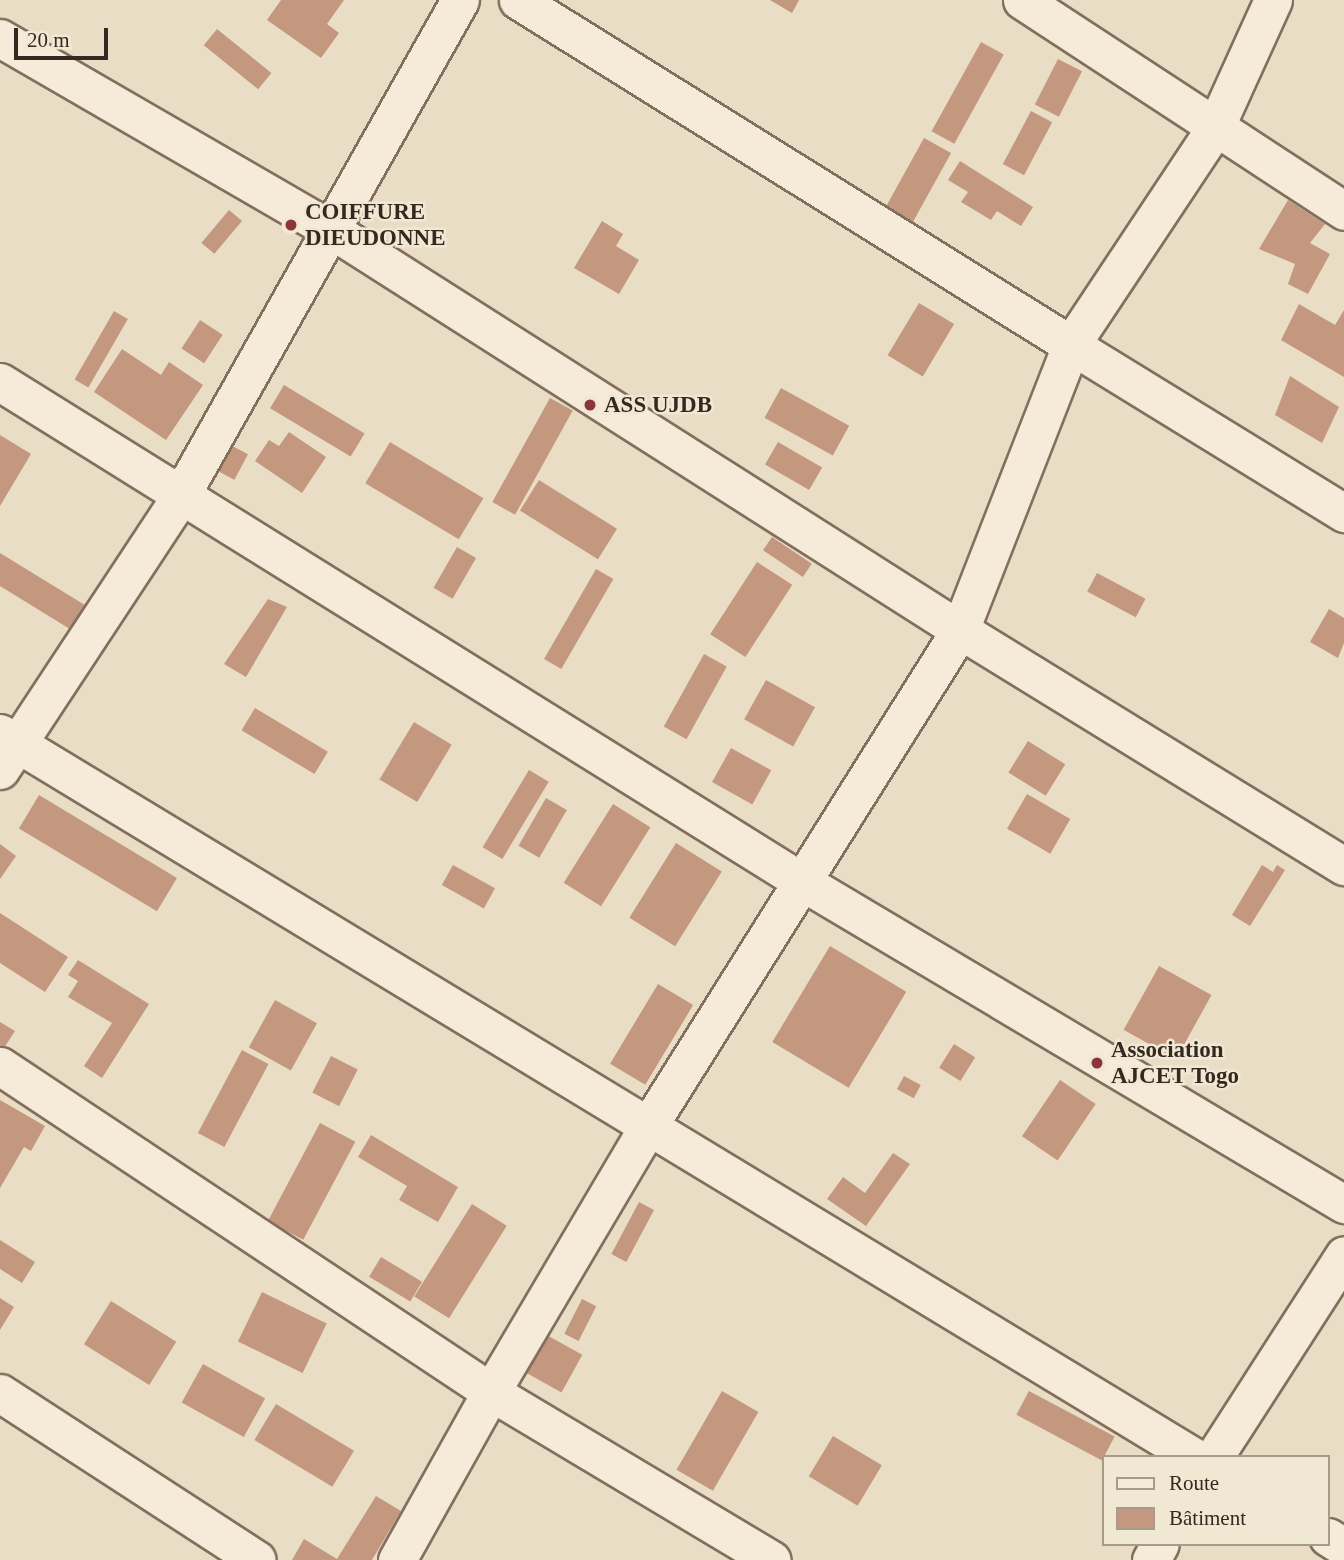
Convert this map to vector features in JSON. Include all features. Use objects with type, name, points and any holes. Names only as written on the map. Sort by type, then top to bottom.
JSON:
[{"type":"street","points":[[460,0],[181,495],[5,749],[649,1125],[1191,1455]]},
{"type":"street","points":[[519,0],[1344,513]]},
{"type":"street","points":[[1022,0],[1344,211]]},
{"type":"street","points":[[397,1560],[491,1392],[649,1125],[960,630],[1071,345],[1215,128],[1273,0]]},
{"type":"street","points":[[0,38],[330,229],[960,630],[1344,866]]},
{"type":"street","points":[[0,382],[801,881],[1344,1203]]},
{"type":"street","points":[[0,1066],[491,1392],[772,1560]]},
{"type":"street","points":[[1215,1455],[1344,1255]]},
{"type":"street","points":[[0,1392],[257,1560]]},
{"type":"building","points":[[281,0],[344,0],[327,24],[339,33],[321,58],[267,20]]},
{"type":"building","points":[[770,0],[799,0],[792,13]]},
{"type":"building","points":[[217,29],[271,73],[258,89],[204,45]]},
{"type":"building","points":[[981,42],[1004,55],[954,144],[932,131]]},
{"type":"building","points":[[1058,59],[1082,71],[1059,117],[1035,104]]},
{"type":"building","points":[[1031,111],[1052,122],[1024,175],[1003,164]]},
{"type":"building","points":[[924,138],[951,153],[907,232],[880,217]]},
{"type":"building","points":[[960,161],[1033,207],[1021,226],[997,211],[991,220],[961,202],[968,192],[948,180]]},
{"type":"building","points":[[1288,200],[1325,224],[1310,243],[1330,254],[1308,294],[1288,284],[1295,264],[1259,249]]},
{"type":"building","points":[[229,210],[242,221],[214,254],[201,243]]},
{"type":"building","points":[[602,221],[623,234],[616,246],[639,260],[619,294],[574,268]]},
{"type":"building","points":[[919,303],[954,324],[923,376],[888,355]]},
{"type":"building","points":[[1299,304],[1335,325],[1344,310],[1344,377],[1281,340]]},
{"type":"building","points":[[114,311],[128,319],[88,387],[74,379]]},
{"type":"building","points":[[200,320],[223,335],[204,363],[181,349]]},
{"type":"building","points":[[122,349],[161,375],[169,362],[203,385],[166,440],[94,392]]},
{"type":"building","points":[[1290,376],[1339,407],[1322,443],[1275,415]]},
{"type":"building","points":[[284,385],[365,433],[351,457],[270,408]]},
{"type":"building","points":[[781,388],[849,426],[833,456],[765,418]]},
{"type":"building","points":[[550,398],[573,411],[515,515],[492,502]]},
{"type":"building","points":[[289,432],[326,457],[302,493],[255,461],[269,440],[279,446]]},
{"type":"building","points":[[0,435],[31,454],[0,506]]},
{"type":"building","points":[[225,442],[248,454],[234,480],[211,468]]},
{"type":"building","points":[[390,442],[483,498],[459,539],[365,483]]},
{"type":"building","points":[[778,442],[822,468],[809,490],[765,465]]},
{"type":"building","points":[[539,480],[617,529],[598,559],[520,511]]},
{"type":"building","points":[[772,537],[812,564],[803,577],[763,550]]},
{"type":"building","points":[[457,547],[476,558],[453,599],[434,588]]},
{"type":"building","points":[[0,553],[93,610],[78,634],[0,586]]},
{"type":"building","points":[[757,562],[792,585],[745,657],[710,634]]},
{"type":"building","points":[[596,569],[613,579],[561,669],[544,659]]},
{"type":"building","points":[[1097,573],[1146,599],[1136,617],[1087,592]]},
{"type":"building","points":[[268,599],[287,607],[246,677],[224,664]]},
{"type":"building","points":[[1329,609],[1344,618],[1344,643],[1338,658],[1310,642]]},
{"type":"building","points":[[704,654],[727,667],[687,739],[664,727]]},
{"type":"building","points":[[766,680],[815,707],[793,747],[744,719]]},
{"type":"building","points":[[255,708],[328,752],[314,774],[242,730]]},
{"type":"building","points":[[414,722],[452,745],[417,802],[379,779]]},
{"type":"building","points":[[1028,741],[1065,764],[1046,796],[1008,772]]},
{"type":"building","points":[[731,748],[771,770],[752,804],[712,782]]},
{"type":"building","points":[[529,770],[549,782],[502,859],[483,847]]},
{"type":"building","points":[[1027,794],[1070,819],[1050,854],[1007,829]]},
{"type":"building","points":[[39,795],[177,878],[157,911],[19,828]]},
{"type":"building","points":[[546,798],[567,810],[539,858],[518,846]]},
{"type":"building","points":[[613,804],[650,827],[601,906],[564,883]]},
{"type":"building","points":[[676,843],[722,872],[675,946],[629,918]]},
{"type":"building","points":[[0,844],[16,856],[0,879]]},
{"type":"building","points":[[453,865],[495,888],[484,908],[442,885]]},
{"type":"building","points":[[1262,865],[1273,872],[1277,865],[1285,870],[1250,926],[1232,915]]},
{"type":"building","points":[[0,913],[68,957],[45,992],[0,963]]},
{"type":"building","points":[[830,946],[906,992],[849,1088],[772,1042]]},
{"type":"building","points":[[78,960],[149,1004],[102,1078],[84,1066],[112,1023],[68,997],[78,981],[68,975]]},
{"type":"building","points":[[1159,966],[1211,995],[1176,1059],[1124,1030]]},
{"type":"building","points":[[658,984],[693,1005],[645,1085],[610,1064]]},
{"type":"building","points":[[275,1000],[317,1023],[291,1071],[249,1047]]},
{"type":"building","points":[[0,1022],[15,1031],[2,1051],[0,1050]]},
{"type":"building","points":[[954,1044],[975,1057],[960,1081],[939,1068]]},
{"type":"building","points":[[242,1050],[268,1064],[224,1147],[198,1133]]},
{"type":"building","points":[[331,1056],[358,1070],[339,1106],[312,1093]]},
{"type":"building","points":[[904,1076],[921,1085],[914,1098],[897,1089]]},
{"type":"building","points":[[1060,1080],[1096,1104],[1058,1160],[1022,1136]]},
{"type":"building","points":[[0,1100],[45,1126],[31,1151],[24,1147],[0,1188]]},
{"type":"building","points":[[320,1123],[355,1142],[303,1240],[268,1221]]},
{"type":"building","points":[[371,1135],[458,1187],[438,1222],[399,1200],[407,1186],[358,1157]]},
{"type":"building","points":[[893,1153],[910,1164],[866,1226],[827,1199],[843,1177],[865,1193]]},
{"type":"building","points":[[639,1202],[654,1210],[626,1262],[611,1254]]},
{"type":"building","points":[[472,1204],[507,1226],[449,1318],[414,1296]]},
{"type":"building","points":[[0,1240],[35,1262],[22,1283],[0,1269]]},
{"type":"building","points":[[381,1257],[422,1282],[410,1301],[369,1277]]},
{"type":"building","points":[[262,1292],[327,1324],[303,1373],[238,1341]]},
{"type":"building","points":[[0,1298],[14,1307],[0,1330]]},
{"type":"building","points":[[582,1299],[596,1306],[579,1341],[564,1334]]},
{"type":"building","points":[[111,1301],[176,1342],[149,1385],[84,1344]]},
{"type":"building","points":[[543,1333],[582,1355],[562,1392],[522,1371]]},
{"type":"building","points":[[203,1364],[265,1398],[244,1437],[182,1402]]},
{"type":"building","points":[[722,1391],[758,1412],[713,1491],[676,1470]]},
{"type":"building","points":[[1029,1391],[1115,1437],[1105,1455],[1102,1455],[1102,1460],[1016,1415]]},
{"type":"building","points":[[276,1404],[354,1451],[332,1487],[254,1440]]},
{"type":"building","points":[[833,1436],[882,1465],[858,1506],[809,1476]]},
{"type":"building","points":[[376,1496],[401,1511],[372,1560],[292,1560],[304,1539],[337,1559]]},
{"type":"place","name":"COIFFURE DIEUDONNE","points":[[291,225]]},
{"type":"place","name":"ASS UJDB","points":[[590,405]]},
{"type":"place","name":"Association AJCET Togo","points":[[1097,1063]]}]
